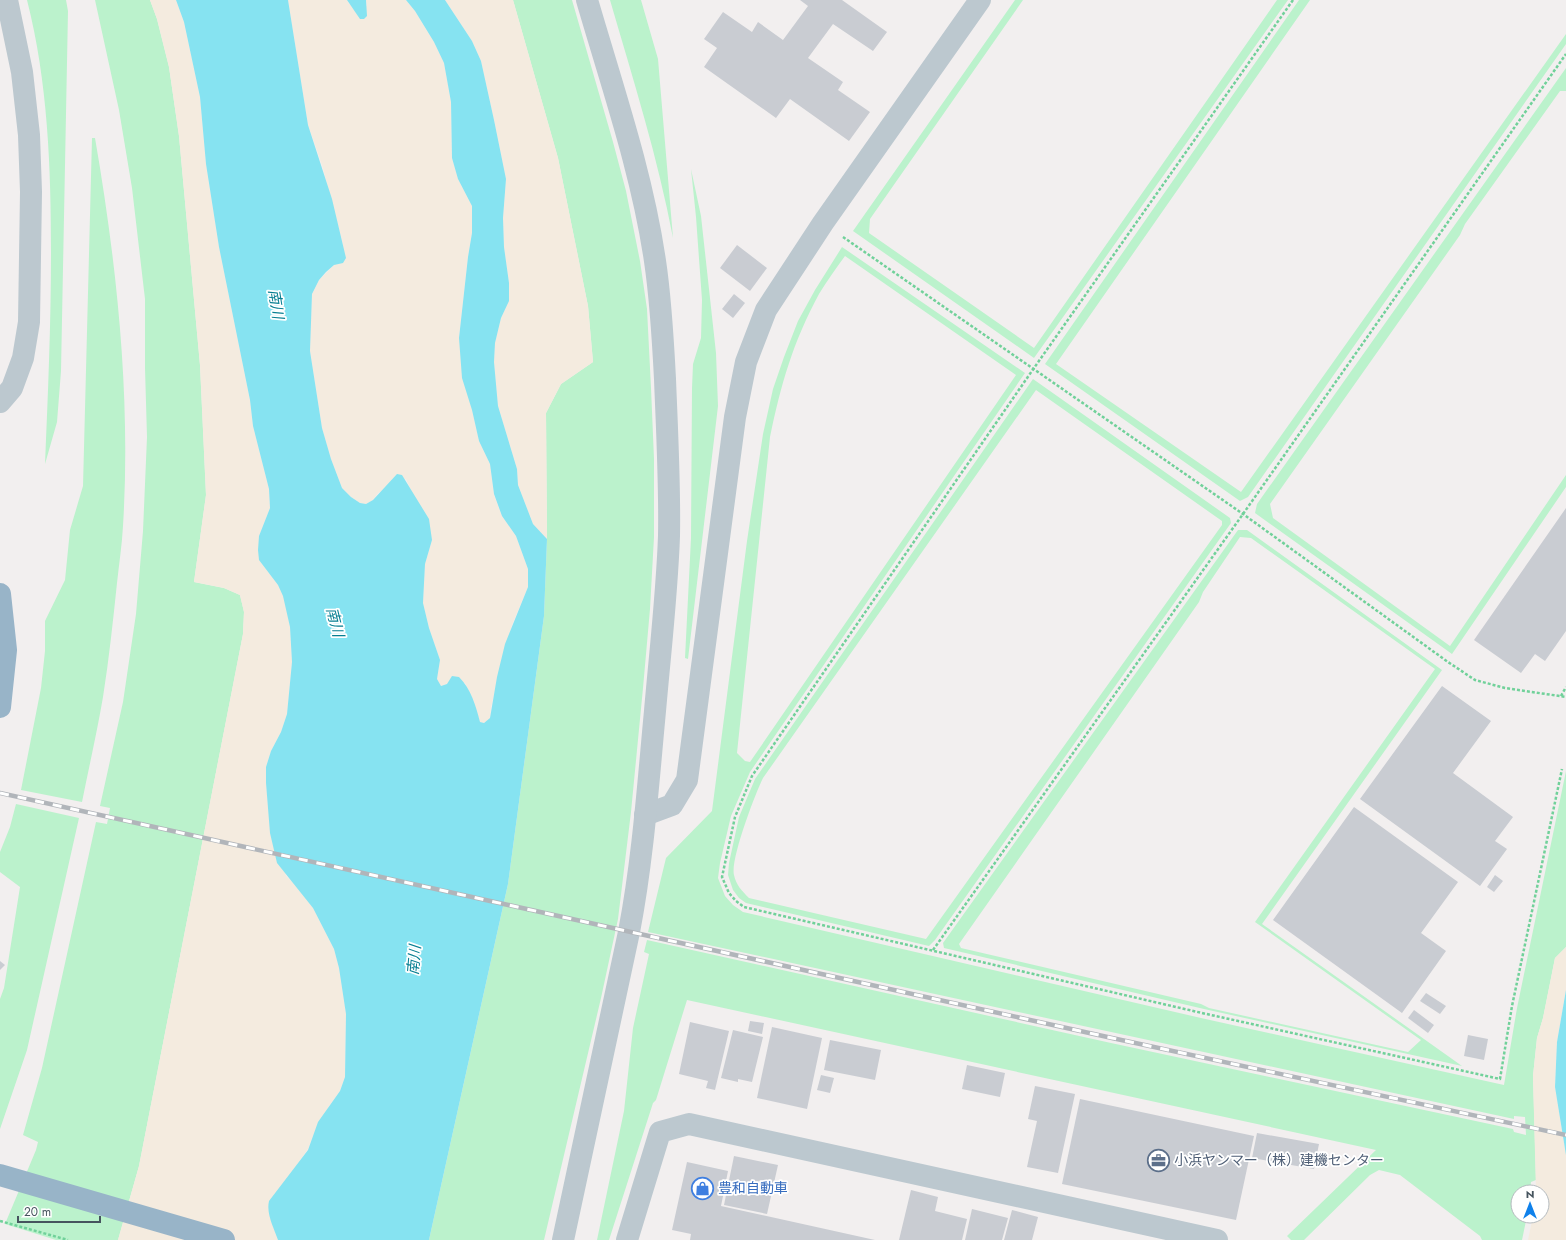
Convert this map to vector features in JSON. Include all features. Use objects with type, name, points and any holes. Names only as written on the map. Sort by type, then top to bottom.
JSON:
[{"type":"highway","points":[[0,594],[6,650],[0,707]]},
{"type":"highway","points":[[9,1178],[224,1240]]},
{"type":"street","points":[[0,402],[12,388],[21,364],[29,322],[29,135],[22,72],[7,0]]},
{"type":"street","points":[[562,1240],[630,932],[638,887],[646,815],[668,537],[668,459],[661,307],[655,259],[628,139],[587,0]]},
{"type":"street","points":[[646,815],[672,805],[687,780],[735,417],[746,362],[766,310],[823,223],[980,0]]},
{"type":"street","points":[[627,1240],[660,1132],[689,1124],[1217,1240]]},
{"type":"path","points":[[1293,0],[1034,368],[752,776],[735,816],[722,877],[729,893],[744,907],[1202,1013],[1500,1079],[1512,1006],[1562,769]]},
{"type":"path","points":[[933,950],[1243,514],[1566,54]]},
{"type":"path","points":[[823,223],[1243,514],[1475,680],[1505,688],[1566,697]]},
{"type":"path","points":[[1561,696],[1566,687]]},
{"type":"path","points":[[0,1221],[68,1240]]},
{"type":"green space","points":[[27,0],[66,0],[68,11],[61,371],[57,422],[45,464],[51,253],[49,157],[40,62]]},
{"type":"green space","points":[[95,0],[150,0],[157,19],[169,67],[179,136],[200,365],[206,495],[194,582],[224,588],[240,595],[244,612],[243,634],[139,1166],[118,1240],[56,1240],[5,1224],[36,1150],[38,1142],[23,1135],[42,1068],[96,822],[107,824],[110,808],[100,806],[123,702],[136,614],[143,531],[147,437],[145,299],[132,188],[119,110]]},
{"type":"green space","points":[[513,0],[572,0],[626,191],[640,261],[647,309],[654,459],[654,537],[650,609],[631,812],[618,919],[544,1240],[429,1240],[508,884],[544,616],[547,539],[546,413],[561,384],[593,362],[588,306],[558,158]]},
{"type":"green space","points":[[610,0],[641,0],[658,59],[673,238],[653,148]]},
{"type":"green space","points":[[1015,0],[1023,0],[870,219],[869,233],[1034,348],[1277,0],[1288,0],[1034,358],[853,231]]},
{"type":"green space","points":[[1299,0],[1310,0],[1056,364],[1241,492],[1566,34],[1566,44],[1248,497],[1240,501],[1045,364]]},
{"type":"green space","points":[[1566,68],[1566,91],[1560,91],[1465,224],[1460,235],[1270,504],[1273,518],[1450,646],[1566,475],[1566,487],[1452,654],[1255,513],[1257,504]]},
{"type":"green space","points":[[92,138],[95,138],[103,186],[116,283],[123,380],[125,478],[122,540],[107,668],[101,710],[82,802],[21,790],[41,688],[45,651],[45,621],[65,580],[70,530],[83,486]]},
{"type":"green space","points":[[691,169],[701,216],[716,353],[718,406],[688,659],[685,658],[691,538],[692,388],[693,364],[701,338],[702,300]]},
{"type":"green space","points":[[842,247],[1025,373],[750,772],[731,816],[720,863],[718,878],[725,896],[733,905],[743,912],[1201,1018],[1504,1085],[1517,1008],[1566,771],[1566,947],[1555,958],[1543,1018],[1537,1038],[1533,1076],[1536,1180],[1531,1182],[1531,1184],[1510,1184],[1510,1224],[1525,1224],[1522,1240],[1482,1240],[1480,1236],[1400,1175],[1379,1170],[1370,1175],[1304,1240],[1291,1240],[1287,1236],[1376,1150],[687,1000],[656,1100],[653,1103],[609,1240],[597,1240],[624,1111],[633,1028],[649,954],[644,952],[647,940],[1111,1043],[1513,1129],[1514,1132],[1526,1135],[1525,1117],[1514,1116],[1514,1119],[648,932],[666,858],[712,811],[747,541],[763,434],[773,389],[798,321],[815,290]],"holes":[[[845,256],[1016,375],[750,762],[745,761],[737,753],[770,437],[783,381],[802,329],[819,294]]]},
{"type":"green space","points":[[1033,379],[1230,518],[1231,523],[935,940],[929,946],[746,903],[739,898],[733,890],[728,875],[729,863],[739,817],[755,779]],"holes":[[[1036,390],[1222,521],[1222,525],[926,939],[749,898],[740,888],[734,875],[736,856],[749,812],[763,778]]]},
{"type":"green space","points":[[1238,530],[1247,530],[1442,670],[1262,924],[1462,1066],[1204,1009],[944,948],[943,943]],"holes":[[[1240,537],[1251,538],[1435,669],[1255,922],[1421,1040],[1408,1052],[1209,1008],[1201,1004],[961,948],[959,944],[1199,602],[1203,592]]]},
{"type":"green space","points":[[16,804],[79,818],[27,1050],[0,1129],[0,999],[4,988],[20,887],[0,872],[0,852],[10,827]]},
{"type":"sand","points":[[150,0],[176,0],[184,22],[200,97],[206,164],[219,247],[250,400],[253,426],[269,489],[270,508],[259,536],[259,559],[284,596],[290,627],[292,662],[287,714],[281,732],[271,751],[266,767],[268,806],[286,876],[297,886],[313,908],[334,949],[339,968],[346,1014],[345,1077],[340,1091],[329,1106],[313,1136],[308,1149],[294,1169],[269,1214],[278,1240],[118,1240],[139,1166],[243,634],[244,612],[240,595],[224,588],[194,582],[206,495],[200,365],[179,136],[169,67],[157,19]]},
{"type":"sand","points":[[288,0],[347,0],[349,4],[367,6],[366,0],[406,0],[415,11],[434,42],[444,63],[451,102],[452,158],[458,179],[472,206],[472,233],[459,338],[472,410],[479,441],[490,464],[494,495],[502,516],[516,536],[528,569],[528,587],[512,625],[491,707],[490,718],[484,723],[480,722],[473,699],[465,683],[447,684],[441,686],[437,679],[440,660],[429,628],[423,603],[425,564],[432,540],[406,479],[378,493],[373,500],[366,504],[360,503],[342,488],[331,459],[322,428],[310,351],[312,294],[319,280],[334,265],[343,244],[322,165],[308,125]]},
{"type":"sand","points":[[445,0],[513,0],[558,158],[588,306],[593,362],[561,384],[546,413],[547,539],[533,524],[518,485],[517,469],[498,406],[494,362],[495,343],[501,318],[509,301],[509,283],[504,247],[503,218],[506,179],[481,61],[472,41]]},
{"type":"sand","points":[[1566,947],[1566,990],[1557,1042],[1555,1087],[1566,1155],[1566,1240],[1528,1240],[1531,1224],[1550,1224],[1550,1184],[1536,1184],[1533,1076],[1537,1038],[1543,1018],[1555,958]]},
{"type":"water","name":"南川","points":[[176,0],[288,0],[308,125],[332,199],[346,258],[343,263],[334,265],[326,272],[319,280],[312,294],[310,351],[322,428],[331,459],[342,488],[351,497],[360,503],[366,504],[373,500],[397,474],[402,475],[429,519],[432,540],[425,564],[423,603],[429,628],[440,660],[437,679],[441,686],[447,684],[452,676],[459,677],[470,692],[480,722],[484,723],[490,718],[497,677],[505,644],[528,587],[528,569],[516,536],[502,516],[494,494],[490,464],[479,441],[472,410],[462,378],[459,338],[472,233],[472,206],[458,179],[452,158],[451,102],[444,63],[434,42],[415,11],[406,0],[445,0],[472,41],[481,61],[494,120],[506,179],[503,218],[504,247],[509,283],[509,301],[501,318],[495,343],[494,362],[498,406],[517,469],[518,485],[533,524],[547,539],[544,616],[508,884],[429,1240],[278,1240],[269,1216],[269,1201],[308,1150],[318,1122],[340,1091],[345,1077],[346,1014],[339,968],[334,949],[313,908],[277,863],[270,833],[266,767],[271,751],[281,732],[287,714],[292,662],[290,627],[283,596],[278,585],[259,560],[259,536],[270,508],[269,489],[253,426],[250,400],[219,247],[206,164],[200,97],[184,22]]},
{"type":"water","points":[[347,0],[366,0],[367,16],[364,19],[360,19]]},
{"type":"water","points":[[1566,990],[1566,1155],[1555,1087],[1557,1042]]},
{"type":"building","points":[[800,0],[842,0],[887,32],[873,51],[833,24],[808,58],[843,82],[838,90],[870,112],[849,141],[790,99],[776,118],[704,67],[717,48],[704,39],[723,12],[752,32],[758,22],[783,40],[808,6]]},
{"type":"building","points":[[737,245],[767,268],[750,291],[720,268]]},
{"type":"building","points":[[734,294],[745,303],[733,318],[722,309]]},
{"type":"building","points":[[1566,508],[1566,631],[1545,661],[1535,654],[1521,673],[1474,640]]},
{"type":"building","points":[[1442,686],[1491,721],[1453,773],[1513,817],[1495,841],[1507,849],[1480,886],[1360,799]]},
{"type":"building","points":[[1354,807],[1458,882],[1421,933],[1446,951],[1402,1013],[1273,920]]},
{"type":"building","points":[[1495,875],[1503,881],[1494,892],[1487,887]]},
{"type":"building","points":[[0,961],[5,965],[0,970]]},
{"type":"building","points":[[1426,993],[1446,1006],[1440,1014],[1420,1001]]},
{"type":"building","points":[[1414,1010],[1434,1025],[1428,1033],[1408,1018]]},
{"type":"building","points":[[750,1021],[764,1023],[762,1034],[748,1031]]},
{"type":"building","points":[[690,1022],[729,1031],[715,1090],[706,1088],[708,1081],[679,1074]]},
{"type":"building","points":[[772,1027],[822,1038],[807,1109],[757,1098]]},
{"type":"building","points":[[733,1030],[763,1037],[752,1082],[738,1079],[738,1082],[721,1078]]},
{"type":"building","points":[[1468,1035],[1488,1039],[1484,1060],[1464,1056]]},
{"type":"building","points":[[830,1040],[881,1050],[875,1080],[824,1070]]},
{"type":"building","points":[[967,1065],[1005,1073],[1000,1097],[962,1089]]},
{"type":"building","points":[[821,1075],[834,1078],[830,1093],[817,1090]]},
{"type":"building","points":[[1035,1086],[1075,1094],[1058,1173],[1027,1167],[1037,1121],[1028,1119]]},
{"type":"building","name":"小浜ヤンマー（株）建機センター","points":[[1080,1099],[1254,1136],[1236,1220],[1062,1184]]},
{"type":"building","points":[[1257,1133],[1319,1144],[1314,1169],[1252,1158]]},
{"type":"building","points":[[734,1156],[778,1165],[767,1214],[724,1205]]},
{"type":"building","name":"豊和自動車","points":[[687,1162],[728,1171],[721,1206],[875,1240],[690,1240],[691,1234],[672,1230]]},
{"type":"building","points":[[911,1190],[938,1197],[935,1211],[967,1219],[962,1240],[899,1240]]},
{"type":"building","points":[[972,1209],[1008,1218],[1002,1240],[965,1240]]},
{"type":"building","points":[[1012,1210],[1038,1217],[1032,1240],[1004,1240]]},
{"type":"railway","points":[[0,793],[1112,1038],[1566,1135]]},
{"type":"place","name":"小浜ヤンマー（株）建機センター","points":[[1158,1160]]},
{"type":"place","name":"豊和自動車","points":[[703,1188]]}]
